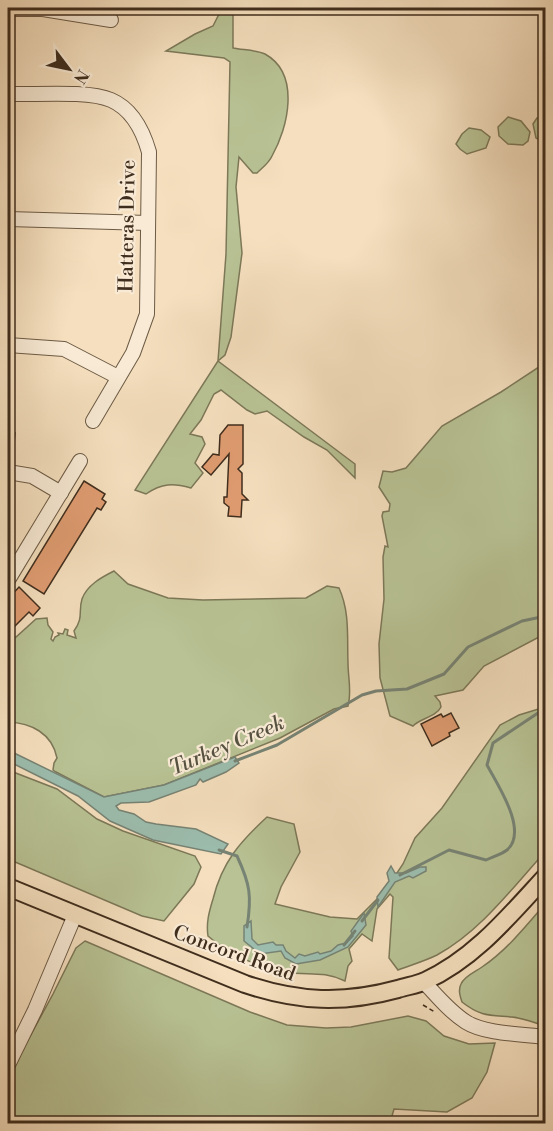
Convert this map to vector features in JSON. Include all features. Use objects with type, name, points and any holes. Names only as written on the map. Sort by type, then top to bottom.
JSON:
[{"type":"main road","name":"Concord Road","points":[[8,887],[202,967],[276,994],[298,998],[331,999],[373,995],[424,982],[461,959],[487,938],[546,876]]},
{"type":"street","points":[[8,9],[43,9],[111,20]]},
{"type":"street","name":"Hatteras Drive","points":[[8,94],[86,95],[110,100],[127,110],[146,138],[149,152],[147,314],[133,353],[93,421]]},
{"type":"street","points":[[8,219],[148,223]]},
{"type":"street","points":[[8,345],[64,349],[118,377]]},
{"type":"street","points":[[8,580],[80,461]]},
{"type":"street","points":[[8,472],[32,476],[60,493]]},
{"type":"street","points":[[8,1065],[35,1010],[75,915]]},
{"type":"street","points":[[424,982],[442,1002],[467,1023],[493,1030],[546,1037]]},
{"type":"green space","points":[[219,8],[233,8],[233,48],[265,54],[276,63],[284,74],[288,102],[283,131],[271,159],[257,173],[253,173],[239,157],[236,187],[242,253],[231,337],[225,355],[218,361],[226,254],[230,62],[224,58],[166,51],[213,26],[219,14]]},
{"type":"green space","points":[[508,117],[521,121],[530,132],[528,141],[523,145],[508,144],[499,136],[498,127]]},
{"type":"green space","points":[[546,117],[545,143],[536,138],[533,124],[537,118]]},
{"type":"green space","points":[[469,128],[481,130],[490,137],[486,148],[467,154],[460,149],[456,144]]},
{"type":"green space","points":[[218,361],[355,464],[355,478],[327,450],[267,411],[255,414],[247,410],[221,390],[214,394],[201,420],[190,434],[202,437],[205,444],[195,463],[203,473],[191,488],[168,485],[146,494],[135,490]]},
{"type":"green space","points":[[545,363],[545,636],[484,666],[463,690],[435,696],[440,702],[439,710],[413,726],[390,716],[380,678],[379,644],[384,599],[383,557],[385,546],[388,547],[382,516],[383,512],[389,511],[390,504],[379,487],[383,471],[392,472],[406,468],[442,426]]},
{"type":"green space","points":[[114,571],[128,584],[168,598],[203,600],[306,598],[327,586],[339,588],[345,606],[347,625],[350,690],[348,706],[334,709],[280,738],[164,785],[104,797],[56,772],[53,770],[57,758],[45,736],[32,727],[8,722],[8,639],[16,637],[36,619],[47,618],[48,625],[53,632],[51,639],[53,641],[59,635],[58,633],[63,634],[65,629],[68,630],[67,635],[76,638],[74,631],[79,622],[84,594],[95,582]]},
{"type":"green space","points":[[545,707],[545,852],[496,908],[453,945],[437,955],[398,970],[389,958],[393,897],[390,894],[377,909],[372,941],[362,934],[349,949],[352,961],[348,966],[345,981],[329,976],[293,973],[265,967],[234,954],[208,936],[209,913],[221,874],[240,844],[267,817],[294,824],[300,852],[281,887],[275,904],[330,917],[357,919],[385,891],[403,864],[415,838],[442,808],[500,725],[519,715]]},
{"type":"green space","points":[[8,770],[57,789],[97,819],[123,831],[195,856],[201,867],[194,884],[164,921],[142,916],[8,859]]},
{"type":"green space","points":[[545,904],[545,1026],[520,1018],[480,1013],[462,1002],[460,988],[465,979],[500,953]]},
{"type":"green space","points":[[85,941],[250,1012],[287,1025],[351,1027],[408,1016],[426,1021],[444,1036],[469,1044],[495,1043],[487,1072],[472,1098],[447,1112],[394,1109],[390,1123],[8,1124],[8,1077],[76,948]]},
{"type":"shaded area","points":[[8,750],[104,797],[164,785],[235,757],[239,763],[226,772],[203,782],[200,779],[196,785],[149,802],[121,803],[116,806],[119,810],[134,814],[146,822],[196,829],[228,844],[221,854],[153,840],[110,821],[78,796],[8,761]]},
{"type":"shaded area","points":[[391,866],[395,873],[406,873],[420,867],[426,867],[426,871],[413,878],[409,876],[395,882],[378,907],[377,897],[389,881],[387,873]]},
{"type":"shaded area","points":[[364,913],[366,925],[348,947],[320,960],[296,964],[285,958],[281,951],[260,954],[244,941],[244,926],[251,921],[252,939],[258,945],[273,942],[276,945],[283,945],[286,951],[295,958],[299,954],[305,956],[318,952],[320,954],[346,943],[353,936],[351,931]]},
{"type":"building","points":[[228,425],[243,425],[243,464],[238,469],[242,473],[242,494],[248,500],[242,500],[241,517],[228,516],[229,507],[224,503],[224,497],[227,497],[229,454],[211,475],[202,467],[213,454],[219,455],[220,435]]},
{"type":"building","points":[[8,432],[15,433],[13,454],[8,453]]},
{"type":"building","points":[[84,481],[105,494],[102,499],[106,502],[101,510],[97,508],[44,594],[23,581]]},
{"type":"building","points":[[19,587],[40,608],[33,616],[29,612],[8,633],[8,599]]},
{"type":"building","points":[[451,713],[459,728],[432,746],[421,724],[441,714],[443,717]]},
{"type":"waterway","name":"Turkey Creek","points":[[235,761],[277,745],[362,695],[376,691],[407,689],[444,674],[468,647],[522,621],[546,616]]},
{"type":"waterway","points":[[400,875],[449,850],[486,860],[507,850],[513,842],[515,831],[504,795],[487,765],[493,743],[538,713],[546,712]]},
{"type":"waterway","points":[[219,850],[237,856],[245,875],[249,890],[247,927]]},
{"type":"waterway","points":[[362,921],[378,900]]},
{"type":"waterway","points":[[344,945],[355,931]]}]
